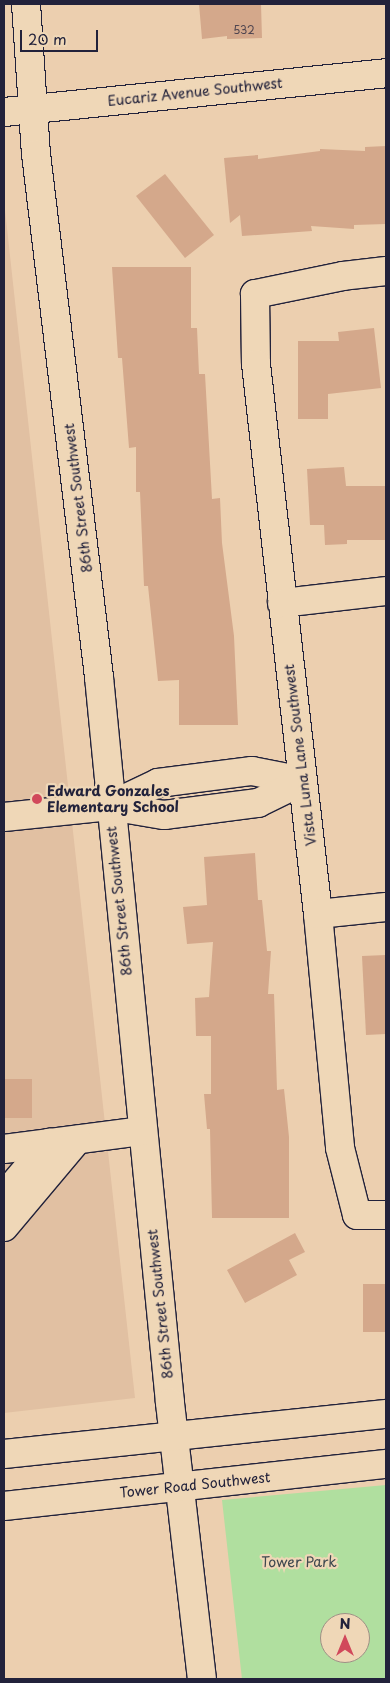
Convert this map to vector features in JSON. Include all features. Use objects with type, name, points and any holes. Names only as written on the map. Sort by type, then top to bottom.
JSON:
[{"type":"street","name":"86th Street Southwest","points":[[26,4],[32,109],[99,677],[110,806],[174,1436],[202,1679]]},
{"type":"street","name":"Eucariz Avenue Southwest","points":[[4,112],[386,73]]},
{"type":"street","name":"Vista Luna Lane Southwest","points":[[386,271],[343,276],[255,294],[256,364],[318,914],[340,1148],[357,1215],[386,1215]]},
{"type":"street","points":[[282,603],[386,591]]},
{"type":"street","points":[[4,817],[110,806],[164,815],[258,803],[303,781]]},
{"type":"street","points":[[318,914],[386,907]]},
{"type":"street","points":[[6,1150],[143,1131]]},
{"type":"street","points":[[4,1226],[77,1140]]},
{"type":"street","points":[[4,1196],[49,1143]]},
{"type":"street","points":[[4,1454],[386,1414]]},
{"type":"street","name":"Tower Road Southwest","points":[[4,1506],[386,1464]]},
{"type":"shaded area","name":"Edward Gonzales Elementary School","points":[[4,201],[135,1398],[4,1413]]},
{"type":"green space","name":"Tower Park","points":[[386,1485],[386,1679],[242,1679],[222,1500]]},
{"type":"building","points":[[199,4],[261,4],[262,38],[227,39],[227,36],[202,39]]},
{"type":"building","points":[[386,146],[386,224],[354,225],[354,229],[311,226],[312,231],[242,236],[240,215],[230,223],[224,158],[258,155],[258,159],[320,151],[320,149],[365,151],[365,147]]},
{"type":"building","points":[[165,174],[214,235],[185,258],[136,196]]},
{"type":"building","points":[[112,267],[191,267],[191,328],[197,328],[199,374],[205,374],[212,499],[220,498],[222,543],[234,636],[238,725],[179,725],[179,680],[158,681],[148,586],[144,586],[140,492],[136,492],[136,447],[129,448],[122,358],[118,358]]},
{"type":"building","points":[[374,328],[381,388],[328,394],[328,419],[298,419],[298,341],[339,341],[338,332]]},
{"type":"building","points":[[344,467],[346,486],[386,486],[386,540],[347,540],[347,544],[325,545],[324,525],[310,525],[307,469]]},
{"type":"building","points":[[255,853],[258,900],[262,900],[267,951],[271,951],[268,994],[274,994],[277,1090],[284,1089],[289,1137],[289,1218],[212,1218],[210,1129],[207,1129],[204,1094],[211,1094],[211,1036],[196,1036],[195,998],[209,997],[213,942],[187,944],[183,907],[207,905],[204,857]]},
{"type":"building","points":[[386,955],[386,1034],[366,1035],[362,956]]},
{"type":"building","points":[[4,1079],[32,1079],[32,1118],[4,1118]]},
{"type":"building","points":[[295,1233],[305,1252],[289,1260],[297,1275],[245,1303],[227,1270]]},
{"type":"building","points":[[363,1284],[386,1284],[386,1332],[363,1332]]},
{"type":"place","name":"Edward Gonzales Elementary School","points":[[37,799]]}]
